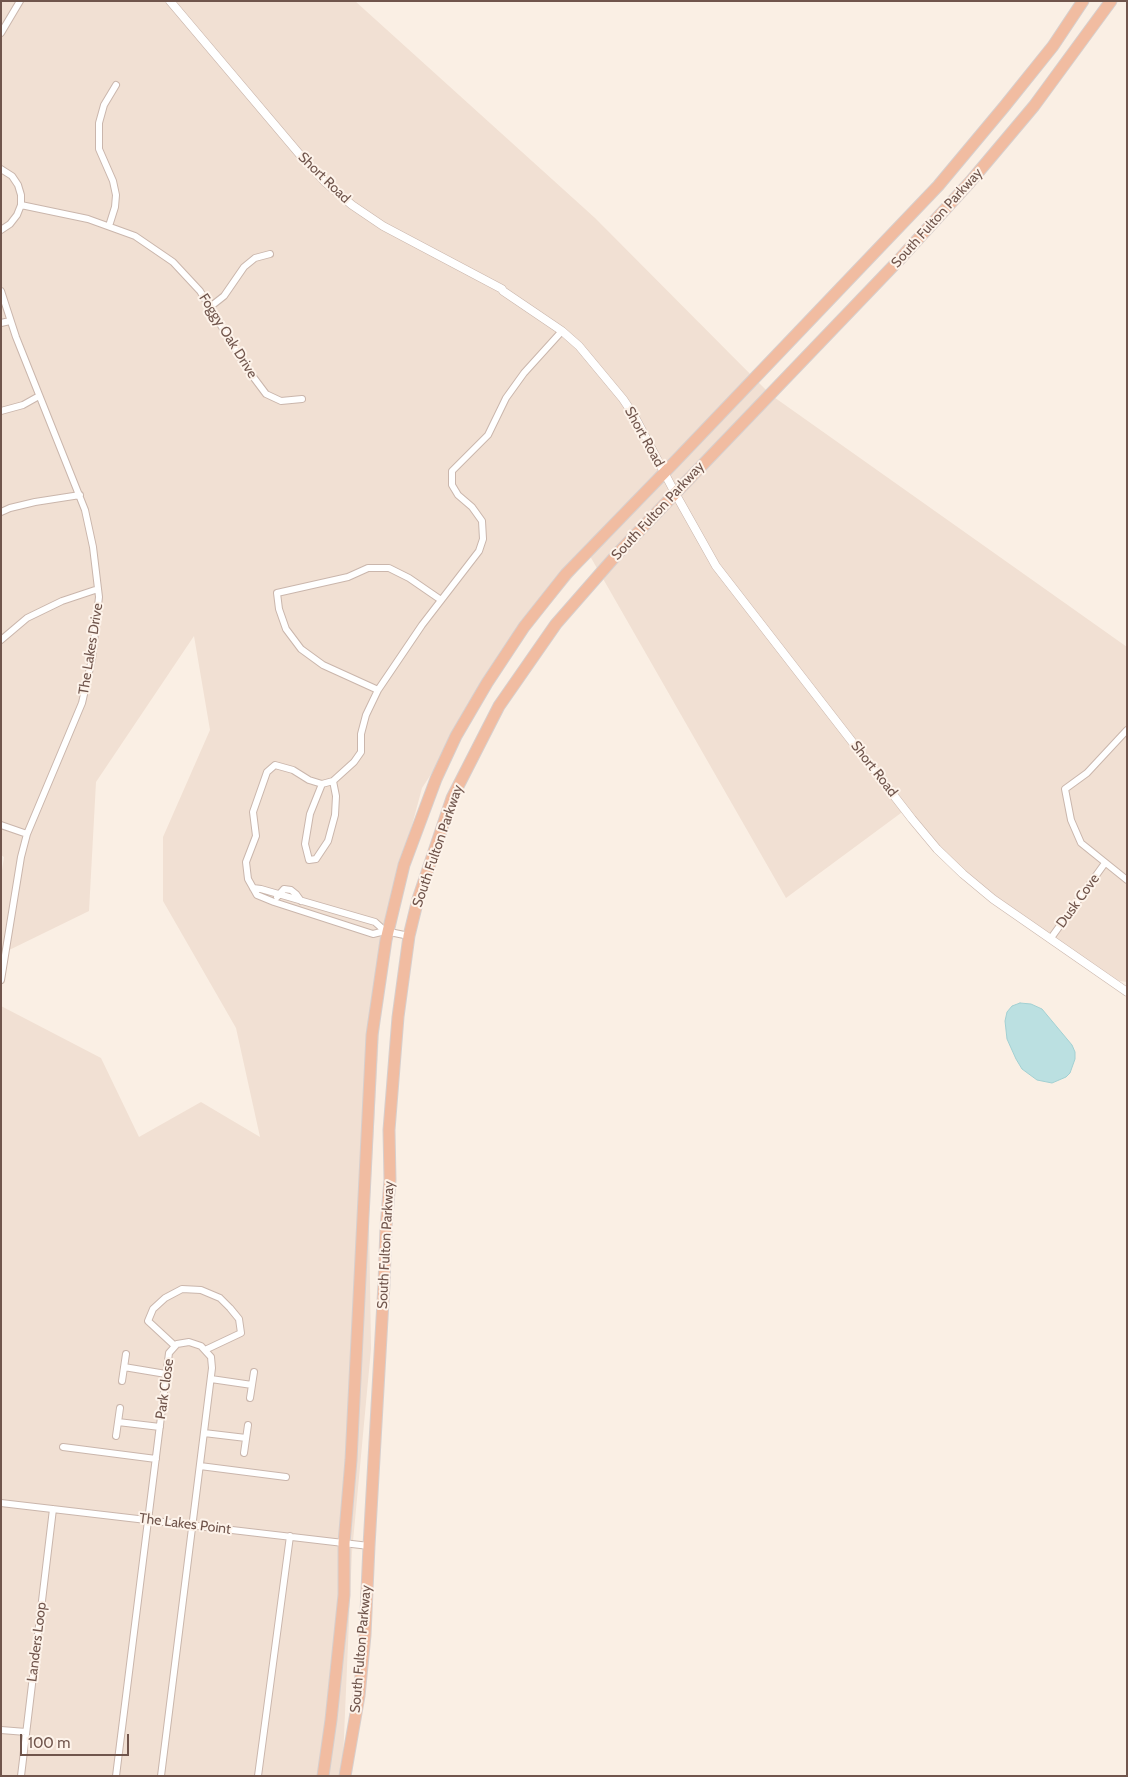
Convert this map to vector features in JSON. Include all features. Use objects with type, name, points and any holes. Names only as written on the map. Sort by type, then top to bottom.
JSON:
[{"type":"highway","name":"South Fulton Parkway","points":[[323,1776],[344,1595],[344,1543],[351,1460],[372,1035],[386,932],[404,865],[436,779],[456,736],[487,683],[524,627],[566,574],[938,186],[1035,69],[1083,1]]},
{"type":"highway","name":"South Fulton Parkway","points":[[345,1776],[359,1696],[365,1635],[368,1546],[390,1180],[389,1130],[398,1016],[409,936],[431,856],[452,798],[498,706],[556,624],[619,552],[898,262],[970,182],[1034,106],[1111,1]]},
{"type":"street","points":[[1,33],[20,1]]},
{"type":"street","name":"Short Road","points":[[170,1],[301,156],[325,182],[352,206],[382,226],[502,289],[562,331],[578,346],[623,399],[635,418],[716,566],[912,819],[963,874],[994,899],[1127,992]]},
{"type":"street","points":[[109,226],[116,195],[113,181],[99,149],[99,123],[104,105],[116,85]]},
{"type":"street","points":[[1,169],[12,176],[18,185],[21,195],[21,205],[17,215],[10,224],[1,230]]},
{"type":"street","name":"Foggy Oak Drive","points":[[21,205],[88,219],[109,226],[135,236],[173,262],[200,291],[248,370],[266,394],[281,401],[302,399]]},
{"type":"street","points":[[210,307],[224,296],[244,267],[255,258],[270,254]]},
{"type":"street","name":"The Lakes Drive","points":[[1,291],[10,320],[85,510],[93,547],[98,589],[92,659],[82,703],[27,834],[21,857],[1,980]]},
{"type":"street","points":[[1,323],[10,320]]},
{"type":"street","points":[[409,936],[386,932],[373,934],[257,895],[248,879],[246,862],[256,836],[253,812],[267,772],[276,765],[293,770],[310,780],[322,784],[333,781],[354,762],[361,752],[361,734],[366,716],[378,690],[422,624],[479,551],[483,539],[482,521],[472,507],[458,495],[452,485],[452,471],[488,435],[506,398],[562,331]]},
{"type":"street","points":[[1,411],[23,405],[40,396]]},
{"type":"street","points":[[1,512],[27,504],[80,495]]},
{"type":"street","points":[[378,690],[322,665],[301,649],[286,629],[279,609],[277,593],[348,577],[368,568],[389,568],[409,578],[441,600]]},
{"type":"street","points":[[1,640],[28,618],[62,601],[98,589]]},
{"type":"street","points":[[1127,730],[1087,773],[1065,789],[1071,820],[1081,843],[1127,880]]},
{"type":"street","points":[[322,784],[310,814],[305,844],[309,860],[316,859],[328,841],[335,815],[336,796],[333,781]]},
{"type":"street","points":[[1,825],[27,834]]},
{"type":"street","name":"Dusk Cove","points":[[1051,938],[1105,863]]},
{"type":"street","points":[[253,888],[278,894]]},
{"type":"street","points":[[274,902],[278,894],[284,889],[291,890],[301,901],[374,922],[386,932]]},
{"type":"street","points":[[323,918],[326,908]]},
{"type":"street","points":[[161,1776],[211,1380],[211,1357],[205,1350],[241,1333],[238,1319],[220,1298],[201,1290],[182,1290],[165,1298],[153,1309],[148,1321],[176,1346]]},
{"type":"street","name":"Park Close","points":[[116,1776],[169,1353],[177,1344],[189,1342],[201,1346],[205,1350]]},
{"type":"street","points":[[122,1381],[126,1354]]},
{"type":"street","points":[[124,1368],[166,1374]]},
{"type":"street","points":[[250,1398],[254,1372]]},
{"type":"street","points":[[211,1380],[252,1385]]},
{"type":"street","points":[[116,1436],[120,1408]]},
{"type":"street","points":[[118,1422],[160,1427]]},
{"type":"street","points":[[244,1453],[248,1425]]},
{"type":"street","points":[[204,1433],[246,1438]]},
{"type":"street","points":[[63,1447],[156,1460]]},
{"type":"street","points":[[200,1466],[286,1477]]},
{"type":"street","name":"The Lakes Point","points":[[1,1503],[368,1546]]},
{"type":"street","name":"Landers Loop","points":[[21,1776],[53,1509]]},
{"type":"street","points":[[258,1776],[290,1536]]},
{"type":"street","points":[[1,1730],[26,1732]]},
{"type":"shaded area","points":[[1,1],[355,1],[595,218],[771,395],[1127,647],[1127,982],[1105,979],[981,892],[905,810],[786,898],[590,556],[513,649],[422,788],[385,926],[369,1217],[371,1349],[352,1552],[343,1759],[339,1776],[1,1776],[1,1006],[101,1058],[139,1137],[201,1102],[260,1137],[236,1028],[163,901],[163,837],[210,730],[194,636],[96,782],[89,911],[1,954],[1,877],[4,857],[1,855]]},
{"type":"water","points":[[1020,1003],[1031,1004],[1042,1009],[1072,1045],[1075,1059],[1070,1073],[1066,1077],[1052,1083],[1037,1080],[1022,1069],[1007,1039],[1005,1021],[1007,1012],[1012,1006]]}]
